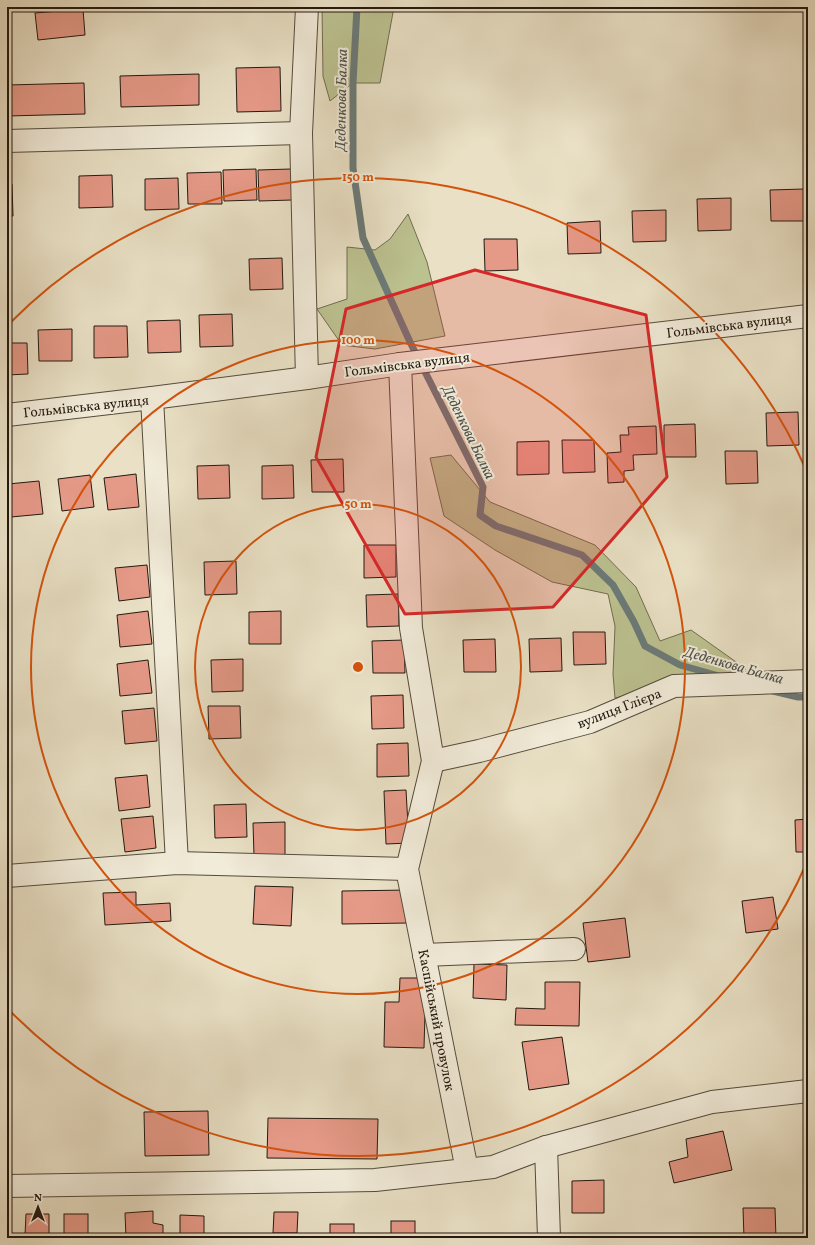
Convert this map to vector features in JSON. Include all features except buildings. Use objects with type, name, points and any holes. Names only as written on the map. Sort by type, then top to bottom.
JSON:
[{"type":"street","points":[[307,7],[301,133],[307,378]]},
{"type":"street","points":[[7,142],[301,133]]},
{"type":"street","name":"Гольмівська вулиця","points":[[7,415],[307,378],[400,364],[808,316]]},
{"type":"street","points":[[7,876],[177,863],[407,869],[433,761],[411,628],[400,364]]},
{"type":"street","points":[[152,398],[177,863]]},
{"type":"street","name":"вулиця Глієра","points":[[433,761],[479,751],[590,722],[674,686],[808,681]]},
{"type":"street","name":"Каспійський провулок","points":[[407,869],[467,1170]]},
{"type":"street","points":[[424,955],[574,949]]},
{"type":"street","points":[[7,1186],[375,1180],[493,1167],[546,1147],[712,1102],[808,1091]]},
{"type":"street","points":[[546,1147],[549,1238]]},
{"type":"highlighted area","points":[[475,270],[646,315],[667,477],[553,607],[405,614],[316,457],[346,309]]},
{"type":"green space","points":[[322,7],[394,7],[380,83],[353,83],[330,101],[323,76]]},
{"type":"green space","points":[[408,214],[427,262],[445,336],[375,349],[342,345],[317,309],[347,299],[347,247],[375,250],[390,239]]},
{"type":"green space","points":[[451,455],[490,502],[595,545],[636,587],[660,641],[691,630],[746,669],[615,698],[613,674],[615,626],[608,594],[552,582],[495,550],[444,516],[430,458]]},
{"type":"waterway","name":"Деденкова Балка","points":[[357,7],[353,83],[353,168],[363,238],[410,342],[483,487],[480,515],[496,526],[582,555],[613,585],[634,622],[645,646],[680,665],[719,676]]},
{"type":"waterway","name":"Деденкова Балка","points":[[773,691],[798,697],[808,697]]}]
